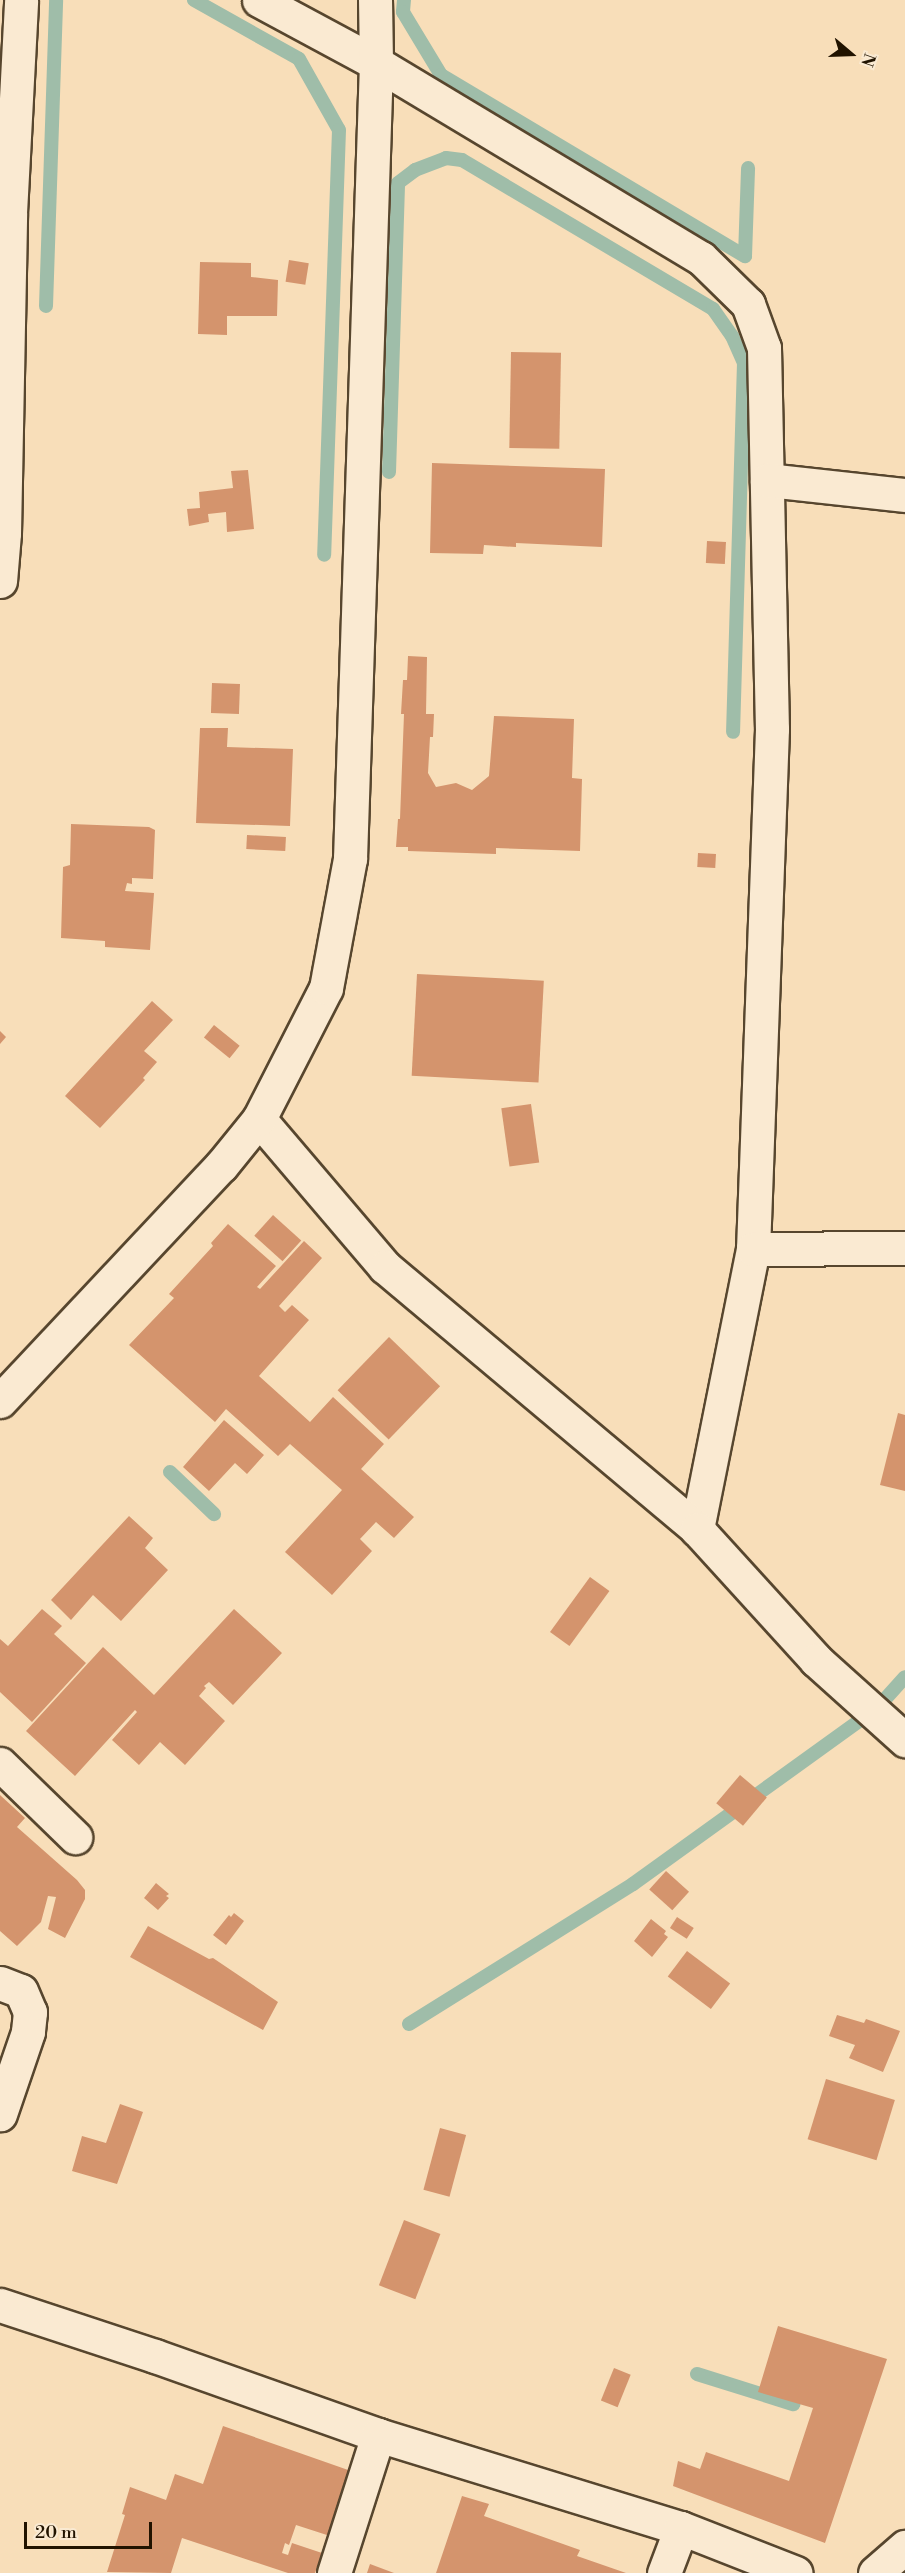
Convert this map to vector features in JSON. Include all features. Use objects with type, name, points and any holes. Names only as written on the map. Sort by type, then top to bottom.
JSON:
[{"type":"street","points":[[0,581],[4,533],[5,212],[21,0]]},
{"type":"street","points":[[259,0],[376,63],[701,258],[748,304],[764,348],[772,729],[753,1249],[698,1529]]},
{"type":"street","points":[[0,1401],[221,1166],[259,1119],[326,988],[350,859],[376,63],[375,0]]},
{"type":"street","points":[[767,480],[905,495]]},
{"type":"street","points":[[259,1119],[385,1266],[698,1529],[816,1660],[905,1740]]},
{"type":"street","points":[[753,1249],[905,1248]]},
{"type":"street","points":[[0,1764],[75,1838]]},
{"type":"street","points":[[0,1983],[21,1991],[30,2012],[28,2032],[0,2114]]},
{"type":"street","points":[[0,2306],[155,2356],[378,2435],[681,2528],[796,2573]]},
{"type":"street","points":[[334,2573],[378,2435]]},
{"type":"street","points":[[664,2573],[681,2528]]},
{"type":"street","points":[[875,2573],[905,2547]]},
{"type":"building","points":[[289,260],[309,263],[305,285],[286,282]]},
{"type":"building","points":[[200,262],[251,263],[251,277],[278,280],[277,316],[227,316],[227,335],[198,334]]},
{"type":"building","points":[[511,352],[561,353],[559,449],[509,448]]},
{"type":"building","points":[[432,463],[605,469],[602,547],[516,543],[516,547],[484,545],[483,554],[430,553]]},
{"type":"building","points":[[248,470],[254,529],[227,532],[226,512],[208,514],[209,522],[189,526],[187,509],[200,508],[199,492],[233,488],[231,471]]},
{"type":"building","points":[[707,541],[726,542],[725,564],[706,563]]},
{"type":"building","points":[[408,656],[427,657],[426,714],[434,714],[428,773],[436,787],[456,783],[472,790],[489,776],[494,716],[574,719],[572,778],[582,779],[580,851],[496,848],[496,854],[408,851],[408,847],[396,847],[398,819],[400,819],[403,680],[407,680]]},
{"type":"building","points":[[212,683],[240,684],[239,714],[211,713]]},
{"type":"building","points":[[200,728],[228,728],[227,747],[293,749],[290,826],[196,823]]},
{"type":"building","points":[[71,824],[149,827],[155,830],[153,879],[132,878],[132,884],[127,883],[125,891],[154,893],[150,950],[105,947],[105,941],[61,938],[63,867],[70,865]]},
{"type":"building","points":[[247,835],[286,837],[285,851],[246,849]]},
{"type":"building","points":[[698,853],[716,854],[715,868],[697,867]]},
{"type":"building","points":[[417,974],[544,981],[538,1083],[412,1076]]},
{"type":"building","points":[[152,1001],[173,1020],[144,1051],[157,1062],[143,1078],[145,1080],[100,1128],[65,1096]]},
{"type":"building","points":[[214,1025],[240,1046],[230,1058],[204,1037]]},
{"type":"building","points":[[0,1031],[6,1037],[0,1044]]},
{"type":"building","points":[[531,1104],[539,1162],[510,1167],[501,1108]]},
{"type":"building","points":[[273,1215],[301,1240],[283,1261],[254,1236]]},
{"type":"building","points":[[228,1224],[276,1266],[257,1287],[260,1289],[304,1241],[322,1258],[279,1306],[285,1312],[292,1305],[309,1320],[259,1376],[310,1422],[333,1397],[384,1444],[361,1469],[414,1517],[394,1538],[376,1522],[360,1539],[372,1551],[332,1595],[285,1552],[342,1490],[290,1444],[278,1456],[226,1409],[215,1422],[129,1345],[174,1298],[169,1294],[213,1246],[211,1243]]},
{"type":"building","points":[[389,1337],[440,1386],[389,1440],[338,1390]]},
{"type":"building","points":[[898,1413],[905,1415],[905,1491],[880,1485]]},
{"type":"building","points":[[224,1420],[264,1455],[247,1474],[235,1463],[209,1491],[183,1467]]},
{"type":"building","points":[[129,1516],[153,1538],[145,1548],[168,1570],[121,1621],[93,1595],[71,1620],[51,1600]]},
{"type":"building","points":[[590,1577],[609,1591],[569,1646],[550,1632]]},
{"type":"building","points":[[42,1609],[62,1626],[54,1634],[86,1663],[32,1722],[0,1692],[0,1639],[8,1646]]},
{"type":"building","points":[[234,1609],[282,1653],[233,1705],[209,1682],[204,1686],[206,1688],[199,1696],[225,1721],[185,1765],[160,1742],[139,1765],[112,1740],[137,1712],[135,1710],[75,1776],[26,1731],[103,1647],[154,1695]]},
{"type":"building","points":[[740,1775],[767,1797],[743,1826],[716,1803]]},
{"type":"building","points":[[0,1795],[25,1818],[17,1827],[77,1880],[85,1890],[85,1899],[65,1938],[48,1929],[56,1897],[48,1896],[41,1922],[17,1946],[0,1931]]},
{"type":"building","points":[[666,1871],[689,1892],[672,1910],[649,1890]]},
{"type":"building","points":[[156,1883],[169,1894],[166,1896],[169,1898],[158,1910],[144,1898]]},
{"type":"building","points":[[234,1913],[244,1921],[226,1945],[213,1935],[229,1915],[231,1917]]},
{"type":"building","points":[[677,1917],[694,1928],[687,1939],[670,1928]]},
{"type":"building","points":[[651,1919],[666,1931],[664,1934],[668,1937],[652,1957],[634,1941]]},
{"type":"building","points":[[148,1926],[209,1959],[213,1958],[278,2002],[263,2030],[130,1957]]},
{"type":"building","points":[[687,1951],[730,1983],[711,2009],[668,1977]]},
{"type":"building","points":[[837,2015],[864,2023],[866,2019],[900,2031],[883,2072],[849,2058],[855,2045],[829,2036]]},
{"type":"building","points":[[826,2079],[895,2100],[876,2160],[808,2139]]},
{"type":"building","points":[[120,2104],[143,2112],[117,2184],[72,2171],[82,2136],[106,2143]]},
{"type":"building","points":[[440,2128],[466,2135],[450,2197],[423,2190]]},
{"type":"building","points":[[404,2220],[440,2234],[415,2299],[379,2285]]},
{"type":"building","points":[[778,2326],[887,2359],[825,2543],[673,2486],[678,2461],[700,2469],[706,2452],[789,2481],[813,2408],[758,2392]]},
{"type":"building","points":[[614,2368],[631,2375],[618,2407],[601,2400]]},
{"type":"building","points":[[223,2426],[351,2471],[330,2536],[296,2525],[289,2545],[285,2543],[282,2553],[288,2555],[292,2543],[322,2553],[315,2573],[288,2573],[182,2538],[171,2573],[107,2572],[125,2515],[122,2514],[130,2487],[166,2500],[175,2474],[203,2484]]},
{"type":"building","points":[[462,2496],[489,2504],[484,2516],[580,2550],[577,2556],[626,2573],[436,2573]]},
{"type":"building","points":[[370,2564],[394,2573],[367,2573]]},
{"type":"waterway","points":[[46,306],[56,0]]},
{"type":"waterway","points":[[194,0],[299,59],[339,130],[324,555]]},
{"type":"waterway","points":[[404,0],[403,12],[441,75],[745,256],[748,168]]},
{"type":"waterway","points":[[389,472],[398,183],[415,170],[446,158],[462,160],[713,309],[732,336],[744,363],[733,732]]},
{"type":"waterway","points":[[170,1472],[214,1514]]},
{"type":"waterway","points":[[409,2024],[633,1884],[878,1707],[905,1677]]},
{"type":"waterway","points":[[697,2374],[793,2404]]}]
